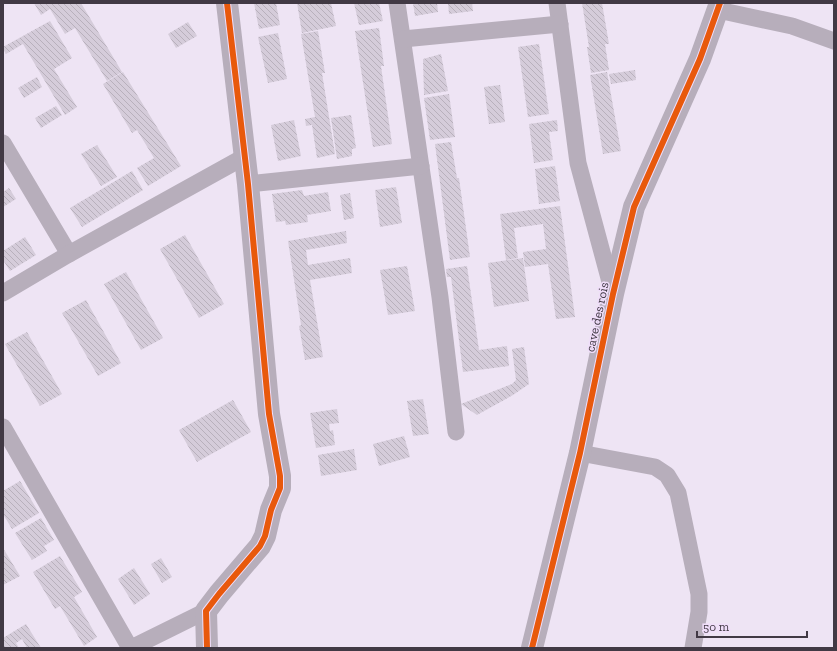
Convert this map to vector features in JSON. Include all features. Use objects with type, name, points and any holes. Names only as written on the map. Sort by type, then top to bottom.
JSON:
[{"type":"street","points":[[3,427],[131,648],[206,611],[260,546],[265,536],[271,510],[280,488],[280,476],[269,414],[248,184],[227,3]]},
{"type":"street","points":[[397,3],[440,297],[456,432]]},
{"type":"street","points":[[557,3],[578,163],[614,294]]},
{"type":"street","points":[[719,6],[792,26],[834,41]]},
{"type":"street","name":"cave des rois","points":[[532,648],[580,453],[634,207],[700,59],[719,6]]},
{"type":"street","points":[[403,39],[560,24]]},
{"type":"street","points":[[3,143],[69,254]]},
{"type":"street","points":[[3,293],[69,254],[244,157]]},
{"type":"street","points":[[248,184],[421,166]]},
{"type":"street","points":[[580,453],[655,467],[667,475],[678,493],[699,594],[699,612],[693,648]]},
{"type":"street","points":[[206,611],[207,648]]},
{"type":"building","points":[[34,3],[81,3],[122,72],[107,81],[75,28],[65,34],[50,9],[41,15]]},
{"type":"building","points":[[254,3],[276,3],[280,25],[259,29]]},
{"type":"building","points":[[297,3],[331,3],[336,26],[302,33]]},
{"type":"building","points":[[354,3],[379,3],[383,21],[359,25]]},
{"type":"building","points":[[413,3],[437,3],[438,12],[415,16]]},
{"type":"building","points":[[448,3],[472,3],[473,11],[449,14]]},
{"type":"building","points":[[582,3],[602,3],[609,44],[605,44],[609,70],[591,73],[587,47],[589,47]]},
{"type":"building","points":[[50,21],[72,58],[54,69],[77,107],[65,115],[23,44],[6,54],[3,49],[3,47]]},
{"type":"building","points":[[188,22],[197,36],[176,48],[168,34]]},
{"type":"building","points":[[379,28],[384,66],[381,66],[392,144],[373,147],[355,31]]},
{"type":"building","points":[[318,31],[325,73],[322,73],[335,154],[317,158],[312,125],[306,126],[305,119],[315,117],[301,34]]},
{"type":"building","points":[[278,33],[287,79],[268,83],[258,37]]},
{"type":"building","points":[[539,44],[549,114],[528,117],[518,47]]},
{"type":"building","points":[[441,54],[448,91],[424,95],[423,59]]},
{"type":"building","points":[[635,70],[636,80],[611,84],[609,74]]},
{"type":"building","points":[[123,72],[181,166],[148,186],[137,168],[154,158],[137,130],[132,133],[103,84]]},
{"type":"building","points":[[607,72],[621,151],[603,154],[590,75]]},
{"type":"building","points":[[37,77],[42,87],[24,98],[18,88]]},
{"type":"building","points":[[500,85],[505,122],[489,124],[484,87]]},
{"type":"building","points":[[449,94],[455,137],[430,140],[424,98]]},
{"type":"building","points":[[56,106],[62,115],[41,128],[35,118]]},
{"type":"building","points":[[351,115],[356,148],[352,149],[352,156],[337,159],[331,118]]},
{"type":"building","points":[[294,120],[301,156],[278,161],[271,125]]},
{"type":"building","points":[[557,120],[558,131],[549,132],[553,160],[534,163],[529,124]]},
{"type":"building","points":[[451,142],[457,178],[459,178],[470,257],[450,260],[435,144]]},
{"type":"building","points":[[97,145],[117,177],[101,186],[81,154]]},
{"type":"building","points":[[555,166],[560,201],[539,204],[535,169]]},
{"type":"building","points":[[132,171],[143,190],[82,227],[70,208]]},
{"type":"building","points":[[396,187],[402,223],[380,227],[375,190]]},
{"type":"building","points":[[9,188],[16,199],[3,207],[3,192]]},
{"type":"building","points":[[302,190],[304,196],[328,192],[331,211],[307,215],[308,222],[286,225],[285,221],[276,222],[272,194]]},
{"type":"building","points":[[350,193],[354,218],[344,220],[340,195]]},
{"type":"building","points":[[560,206],[575,317],[556,319],[548,264],[525,267],[523,252],[546,249],[543,224],[514,228],[518,258],[506,260],[500,214]]},
{"type":"building","points":[[346,231],[347,243],[306,250],[308,265],[350,258],[352,273],[310,280],[323,357],[305,360],[288,241]]},
{"type":"building","points":[[185,235],[224,304],[199,318],[160,249]]},
{"type":"building","points":[[25,237],[36,255],[10,271],[3,260],[3,251]]},
{"type":"building","points":[[523,258],[529,301],[494,307],[488,263]]},
{"type":"building","points":[[407,266],[415,311],[388,315],[380,270]]},
{"type":"building","points":[[467,266],[479,350],[507,346],[509,366],[463,372],[451,277],[447,277],[446,269]]},
{"type":"building","points":[[126,272],[163,338],[141,350],[104,284]]},
{"type":"building","points":[[86,300],[121,363],[98,376],[62,313]]},
{"type":"building","points":[[27,332],[62,394],[40,406],[5,344]]},
{"type":"building","points":[[524,347],[529,384],[513,395],[477,415],[461,404],[512,384],[516,380],[512,349]]},
{"type":"building","points":[[423,399],[429,434],[413,436],[407,401]]},
{"type":"building","points":[[233,400],[251,432],[197,462],[179,430]]},
{"type":"building","points":[[337,409],[339,423],[329,424],[330,431],[333,430],[335,445],[316,448],[310,413]]},
{"type":"building","points":[[404,436],[410,457],[379,466],[373,444]]},
{"type":"building","points":[[354,449],[357,470],[321,476],[318,455]]},
{"type":"building","points":[[20,481],[39,513],[12,529],[3,514],[3,491]]},
{"type":"building","points":[[41,518],[54,540],[44,546],[47,551],[32,560],[15,533]]},
{"type":"building","points":[[3,548],[20,576],[3,585]]},
{"type":"building","points":[[60,556],[82,592],[74,597],[97,637],[84,646],[60,606],[55,609],[33,572]]},
{"type":"building","points":[[161,558],[172,577],[162,583],[151,564]]},
{"type":"building","points":[[134,568],[150,594],[134,605],[118,579]]},
{"type":"building","points":[[26,624],[41,648],[27,648],[22,639],[16,643],[19,648],[3,648],[3,638]]},
{"type":"cycle path","points":[[207,648],[206,611],[260,546],[265,536],[271,510],[280,488],[280,476],[269,414],[248,184],[227,3]]},
{"type":"cycle path","points":[[532,648],[580,453],[613,294],[634,207],[700,59],[720,3]]}]
